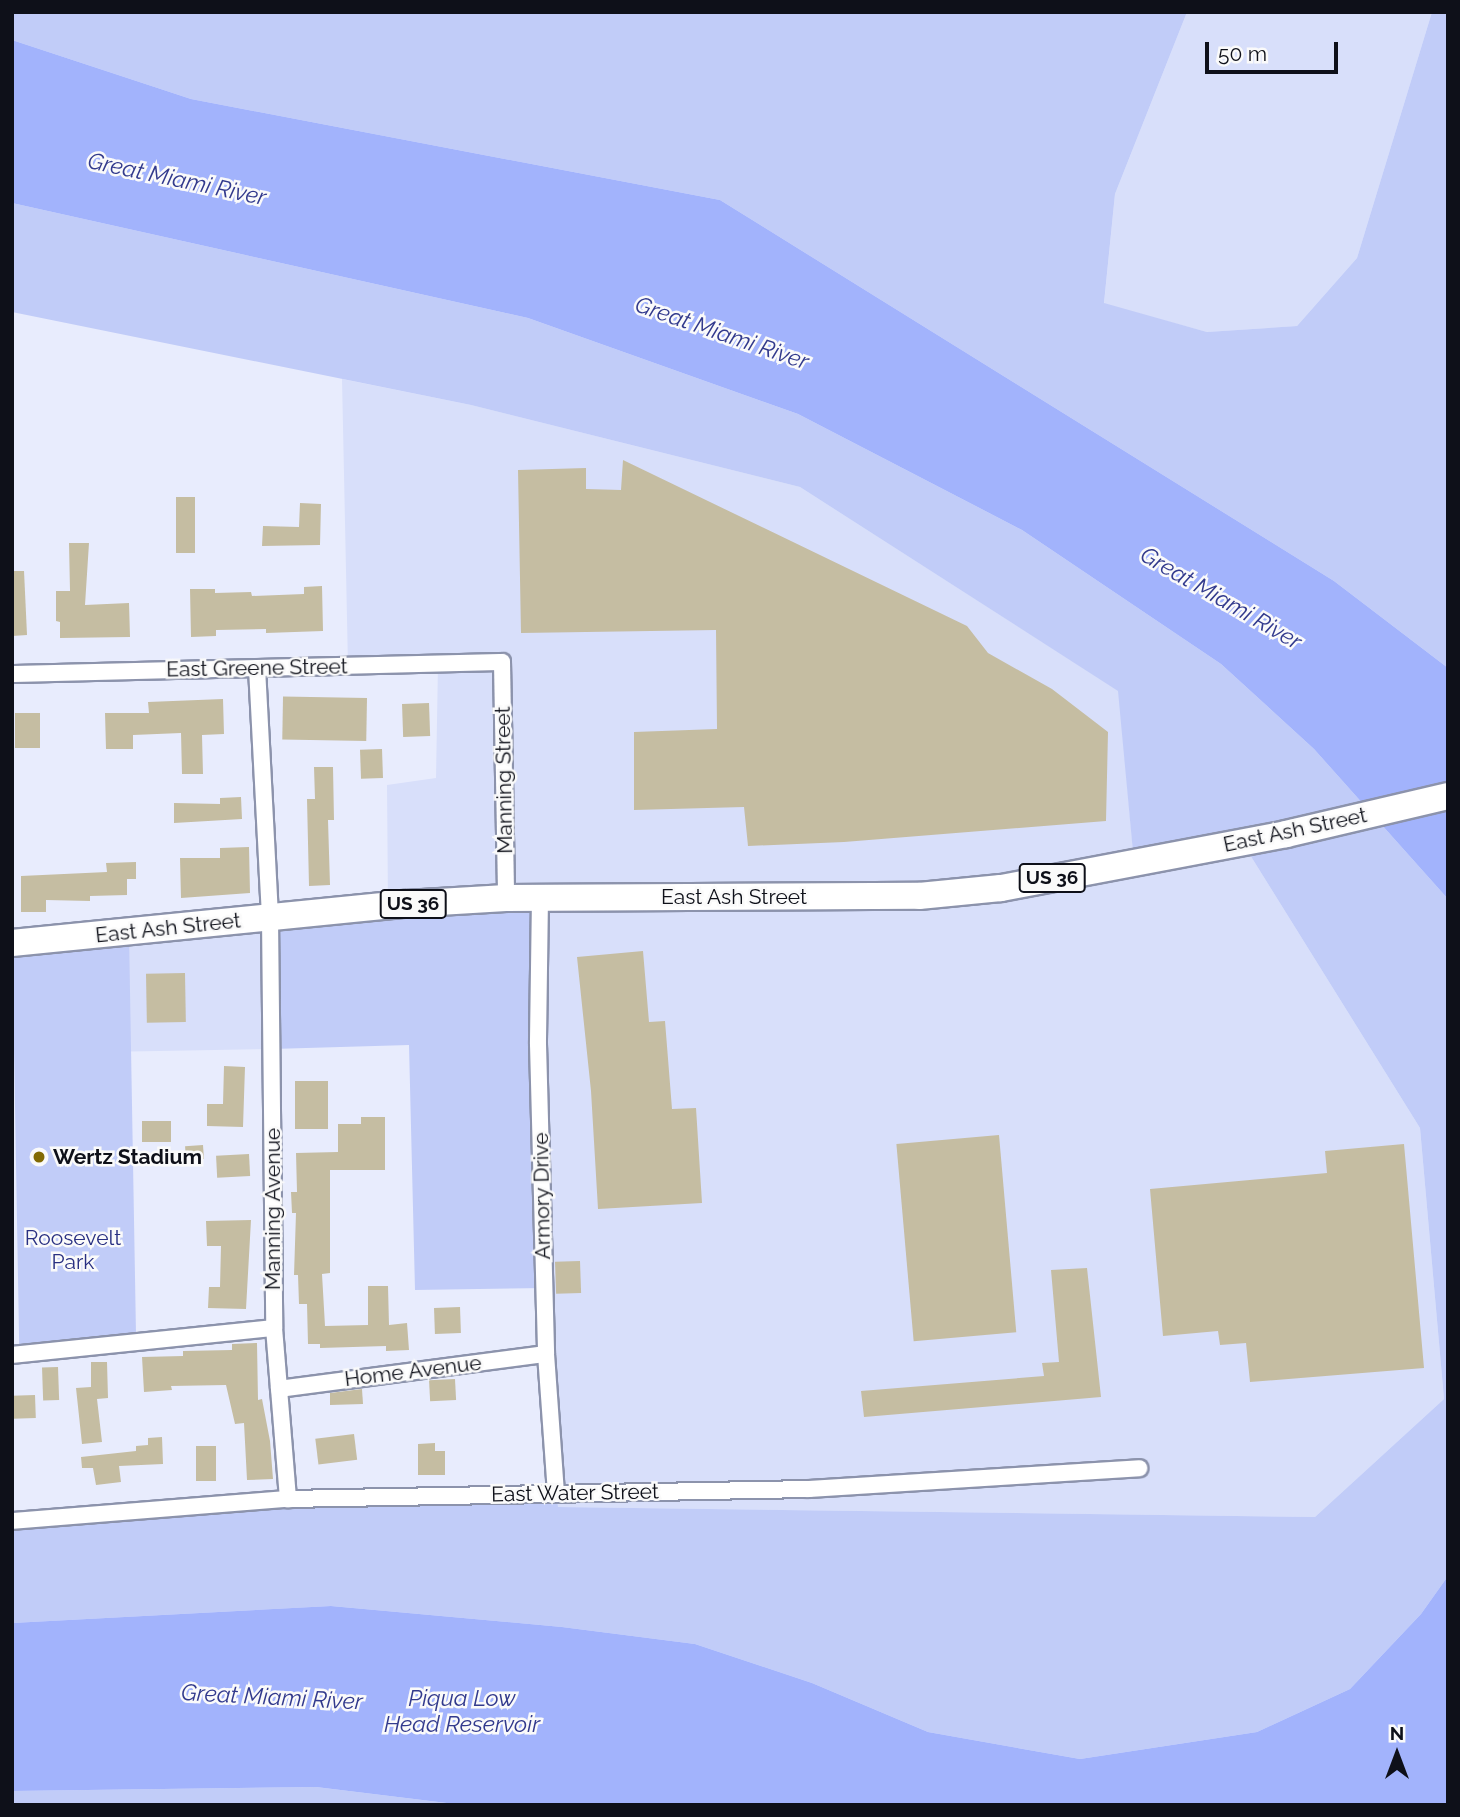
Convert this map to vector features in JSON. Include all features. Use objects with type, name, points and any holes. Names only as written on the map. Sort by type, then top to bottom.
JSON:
[{"type":"main road","name":"East Ash Street","points":[[12,943],[506,898],[919,896],[1001,888],[1286,834],[1448,796]]},
{"type":"street","name":"East Greene Street","points":[[12,674],[502,662]]},
{"type":"street","name":"Manning Street","points":[[502,662],[506,898]]},
{"type":"street","name":"Manning Avenue","points":[[257,668],[271,918],[274,1328],[288,1499]]},
{"type":"street","name":"Armory Drive","points":[[540,897],[538,1044],[546,1354],[556,1494]]},
{"type":"street","points":[[12,1355],[274,1328]]},
{"type":"street","name":"Home Avenue","points":[[279,1389],[546,1354]]},
{"type":"street","name":"East Water Street","points":[[12,1521],[288,1499],[809,1489],[1139,1468]]},
{"type":"shaded area","points":[[1187,12],[1432,12],[1357,258],[1297,326],[1207,332],[1104,304],[1115,194]]},
{"type":"shaded area","points":[[342,379],[471,405],[800,487],[1119,691],[1134,862],[1242,842],[1420,1128],[1444,1399],[1315,1517],[557,1507],[546,1354],[538,1044],[388,906],[387,785],[436,778],[438,664],[348,666]]},
{"type":"shaded area","points":[[270,918],[272,1049],[130,1051],[128,920]]},
{"type":"green space","points":[[12,12],[1187,12],[1115,194],[1104,303],[1207,332],[1297,326],[1357,258],[1432,12],[1448,12],[1448,668],[1334,581],[720,200],[191,99],[12,40]]},
{"type":"green space","points":[[12,203],[528,318],[798,414],[1022,530],[1221,664],[1314,749],[1448,899],[1448,1576],[1421,1614],[1350,1689],[1257,1732],[1080,1759],[928,1732],[812,1683],[695,1644],[562,1627],[331,1606],[12,1623],[12,1521],[48,1516],[556,1494],[558,1507],[1315,1517],[1444,1399],[1420,1128],[1242,842],[1134,863],[1118,691],[800,487],[471,405],[12,312]]},
{"type":"green space","points":[[540,897],[545,1288],[415,1290],[409,1045],[272,1049],[270,918]]},
{"type":"green space","name":"Roosevelt Park","points":[[129,933],[136,1342],[19,1344],[12,935]]},
{"type":"green space","points":[[316,1787],[463,1805],[12,1805],[12,1791]]},
{"type":"water","name":"Great Miami River","points":[[12,40],[191,99],[720,200],[1334,581],[1448,668],[1448,899],[1314,749],[1221,664],[1022,530],[798,414],[528,318],[12,203]]},
{"type":"water","name":"Piqua Low Head Reservoir","points":[[1448,1576],[1448,1805],[463,1805],[316,1787],[12,1791],[12,1623],[331,1606],[562,1627],[695,1644],[812,1683],[928,1732],[1080,1759],[1257,1732],[1350,1689],[1421,1614]]},
{"type":"building","points":[[623,460],[967,626],[988,653],[1052,689],[1108,732],[1106,821],[844,842],[748,846],[744,807],[634,810],[634,732],[717,729],[716,630],[521,633],[518,470],[586,468],[586,489],[621,490]]},
{"type":"building","points":[[176,497],[195,497],[195,553],[176,553]]},
{"type":"building","points":[[300,503],[321,504],[320,545],[262,546],[263,526],[299,527]]},
{"type":"building","points":[[69,543],[89,543],[85,605],[129,603],[130,637],[60,638],[60,622],[56,621],[56,591],[70,591]]},
{"type":"building","points":[[12,571],[24,571],[27,635],[12,636]]},
{"type":"building","points":[[322,586],[323,631],[266,633],[266,629],[216,630],[216,636],[191,637],[190,589],[215,589],[215,593],[251,592],[252,596],[304,594],[304,587]]},
{"type":"building","points":[[283,697],[367,698],[366,741],[282,740]]},
{"type":"building","points":[[223,699],[224,734],[202,735],[203,774],[182,774],[181,733],[133,735],[133,749],[106,749],[105,713],[149,713],[148,702]]},
{"type":"building","points":[[429,703],[430,736],[403,737],[402,704]]},
{"type":"building","points":[[15,713],[40,713],[40,748],[15,748]]},
{"type":"building","points":[[382,749],[383,778],[361,779],[360,750]]},
{"type":"building","points":[[314,767],[333,767],[334,820],[328,820],[330,885],[309,886],[307,799],[315,799]]},
{"type":"building","points":[[241,797],[242,819],[174,823],[174,803],[220,804],[220,798]]},
{"type":"building","points":[[249,847],[250,893],[181,898],[180,858],[220,858],[220,848]]},
{"type":"building","points":[[136,862],[136,879],[127,879],[127,895],[90,896],[90,901],[46,900],[46,912],[21,912],[21,876],[107,872],[106,863]]},
{"type":"building","points":[[643,951],[649,1022],[665,1021],[672,1109],[696,1108],[702,1203],[598,1209],[591,1091],[577,957]]},
{"type":"building","points":[[185,973],[186,1022],[147,1023],[146,974]]},
{"type":"building","points":[[224,1066],[245,1067],[243,1127],[207,1126],[207,1104],[223,1104]]},
{"type":"building","points":[[295,1081],[328,1081],[328,1129],[295,1129]]},
{"type":"building","points":[[361,1117],[385,1117],[385,1170],[330,1170],[330,1273],[322,1274],[325,1326],[368,1325],[368,1286],[388,1286],[389,1325],[407,1323],[409,1350],[386,1351],[386,1346],[320,1348],[320,1344],[308,1344],[307,1304],[299,1304],[298,1275],[294,1275],[296,1213],[292,1213],[291,1192],[297,1192],[296,1153],[338,1152],[338,1124],[361,1124]]},
{"type":"building","points":[[142,1121],[171,1121],[171,1142],[142,1142]]},
{"type":"building","points":[[999,1135],[1016,1332],[914,1341],[896,1144]]},
{"type":"building","points":[[1404,1144],[1424,1368],[1250,1382],[1246,1343],[1220,1345],[1218,1331],[1163,1336],[1150,1189],[1327,1173],[1325,1151]]},
{"type":"building","points":[[203,1145],[204,1159],[186,1160],[185,1146]]},
{"type":"building","points":[[249,1154],[250,1176],[217,1178],[216,1156]]},
{"type":"building","points":[[251,1220],[246,1309],[208,1308],[209,1287],[220,1287],[221,1246],[207,1246],[206,1221]]},
{"type":"building","points":[[580,1261],[581,1293],[556,1294],[555,1262]]},
{"type":"building","points":[[1087,1268],[1101,1397],[864,1417],[861,1391],[1044,1376],[1042,1363],[1059,1362],[1051,1270]]},
{"type":"building","points":[[460,1307],[461,1333],[435,1334],[434,1308]]},
{"type":"building","points":[[257,1343],[258,1400],[262,1399],[270,1441],[273,1479],[247,1480],[244,1423],[235,1424],[226,1385],[171,1386],[172,1390],[144,1392],[142,1357],[183,1356],[183,1351],[232,1350],[232,1344]]},
{"type":"building","points":[[91,1362],[107,1362],[108,1398],[97,1399],[102,1442],[82,1444],[76,1388],[91,1387]]},
{"type":"building","points":[[58,1367],[59,1400],[43,1401],[42,1368]]},
{"type":"building","points":[[455,1379],[456,1400],[430,1401],[429,1380]]},
{"type":"building","points":[[362,1389],[363,1404],[330,1405],[330,1393]]},
{"type":"building","points":[[35,1395],[36,1418],[13,1419],[12,1396]]},
{"type":"building","points":[[354,1434],[357,1460],[318,1465],[315,1439]]},
{"type":"building","points":[[162,1437],[163,1464],[119,1466],[121,1482],[96,1485],[93,1468],[82,1468],[81,1457],[136,1451],[136,1446],[148,1445],[148,1438]]},
{"type":"building","points":[[435,1443],[435,1451],[445,1451],[445,1475],[418,1475],[418,1444]]},
{"type":"building","points":[[196,1446],[216,1446],[216,1481],[196,1481]]},
{"type":"place","name":"Wertz Stadium","points":[[39,1157]]}]
